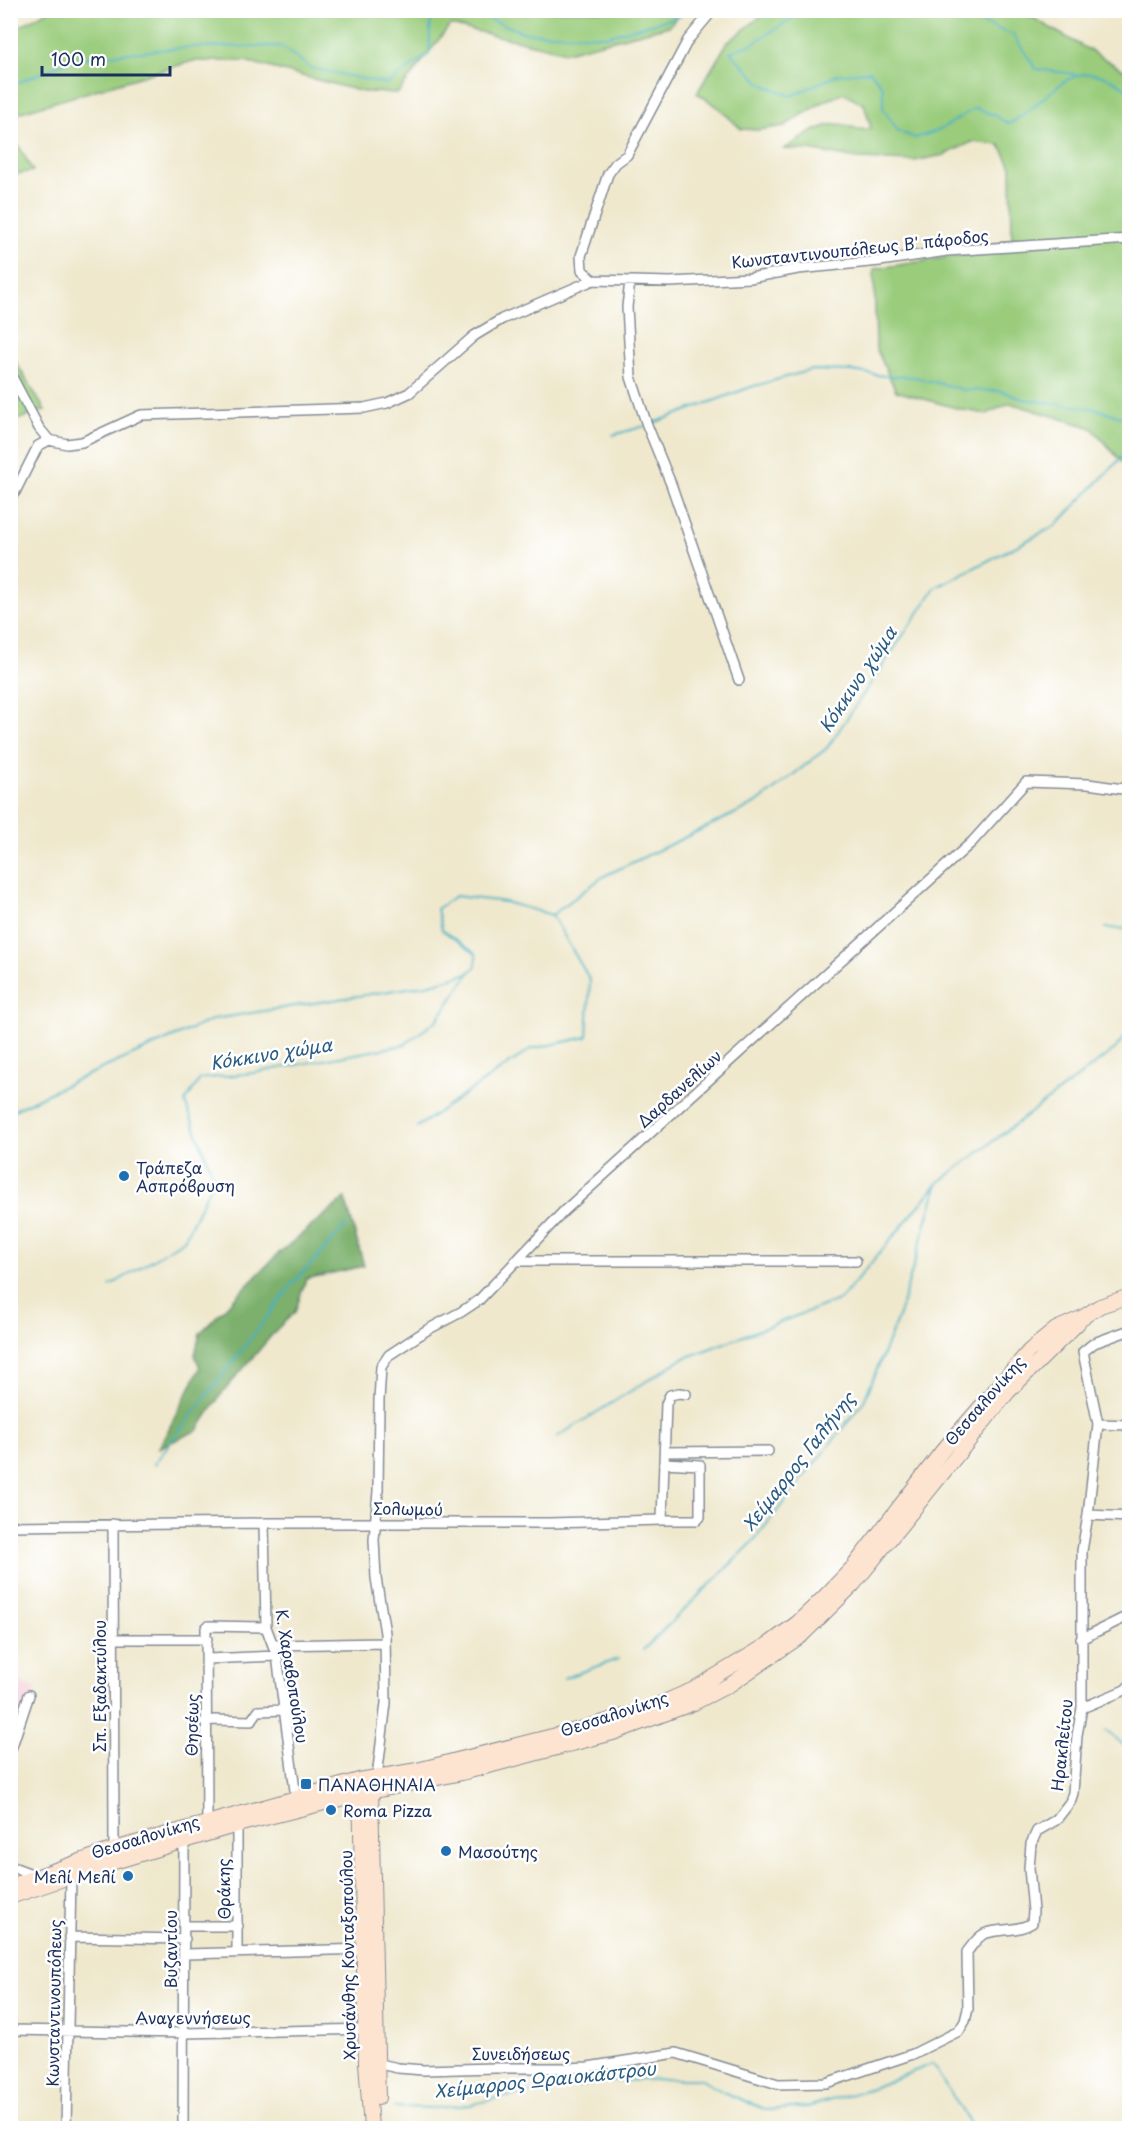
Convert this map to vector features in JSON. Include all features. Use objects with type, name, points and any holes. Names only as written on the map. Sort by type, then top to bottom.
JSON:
[{"type":"main road","name":"Θεσσαλονίκης","points":[[10,1886],[114,1849],[296,1798],[462,1773],[613,1734],[694,1703],[731,1684],[801,1636],[853,1585],[1008,1392],[1083,1317],[1100,1306],[1130,1296]]},
{"type":"main road","name":"Θεσσαλονίκης","points":[[10,1897],[184,1841],[369,1786]]},
{"type":"main road","name":"Χρυσάνθης Κονταξοπούλου","points":[[369,1786],[371,2128]]},
{"type":"main road","name":"Χρυσάνθης Κονταξοπούλου","points":[[371,2063],[380,2128]]},
{"type":"street","points":[[10,373],[39,428],[49,440],[67,444],[82,442],[141,415],[364,408],[387,403],[409,393],[474,336],[502,319],[593,280],[582,270],[581,256],[608,174],[616,163],[627,155],[688,40],[713,10]]},
{"type":"street","name":"Κωνσταντινουπόλεως Β' πάροδος","points":[[593,280],[670,282],[750,278],[798,269],[880,261],[947,251],[1130,239]]},
{"type":"street","points":[[630,281],[627,307],[632,377],[647,425],[672,484],[739,680]]},
{"type":"street","points":[[10,498],[38,446],[49,440]]},
{"type":"street","name":"Δαρδανελίων","points":[[375,1523],[381,1367],[389,1355],[479,1300],[564,1211],[972,843],[1026,782],[1088,784],[1130,790]]},
{"type":"street","points":[[515,1261],[856,1261]]},
{"type":"street","name":"Ηρακλείτου","points":[[676,2053],[778,2084],[826,2083],[913,2054],[959,2031],[965,2021],[968,2009],[966,1952],[977,1939],[984,1934],[1025,1928],[1032,1923],[1034,1911],[1029,1868],[1031,1844],[1037,1831],[1056,1820],[1070,1802],[1073,1793],[1077,1735],[1082,1708],[1080,1639],[1082,1551],[1098,1424],[1083,1352],[1094,1343],[1130,1330]]},
{"type":"street","points":[[662,1520],[666,1404],[670,1395],[686,1394]]},
{"type":"street","points":[[1098,1424],[1130,1425]]},
{"type":"street","points":[[665,1452],[768,1451]]},
{"type":"street","name":"Σολωμού","points":[[10,1526],[697,1520],[700,1517],[700,1465],[664,1464]]},
{"type":"street","points":[[1088,1515],[1130,1516]]},
{"type":"street","name":"Κ. Χαραβοπούλου","points":[[264,1522],[266,1627],[278,1656],[296,1798]]},
{"type":"street","name":"Χρυσάνθης Κονταξοπούλου","points":[[369,1786],[386,1713],[385,1642],[375,1562],[375,1523]]},
{"type":"street","name":"Σπ. Εξαδακτύλου","points":[[113,1524],[114,1849]]},
{"type":"street","points":[[1080,1639],[1130,1615]]},
{"type":"street","name":"Θησέως","points":[[207,1824],[207,1627],[266,1627]]},
{"type":"street","points":[[114,1639],[207,1639]]},
{"type":"street","points":[[273,1645],[385,1642]]},
{"type":"street","points":[[208,1659],[278,1656]]},
{"type":"street","points":[[1082,1708],[1128,1690]]},
{"type":"street","points":[[12,1745],[29,1695]]},
{"type":"street","points":[[206,1722],[213,1720],[251,1721],[258,1711],[285,1710]]},
{"type":"street","name":"Θράκης","points":[[237,1825],[237,1953]]},
{"type":"street","name":"Βυζαντίου","points":[[183,2128],[184,1841]]},
{"type":"street","points":[[10,1866],[38,1876]]},
{"type":"street","name":"Κωνσταντινουπόλεως","points":[[66,2128],[71,1877]]},
{"type":"street","points":[[185,1926],[238,1926]]},
{"type":"street","points":[[69,1937],[185,1939]]},
{"type":"street","points":[[185,1954],[369,1949]]},
{"type":"street","name":"Αναγεννήσεως","points":[[10,2030],[185,2033],[371,2029]]},
{"type":"street","name":"Συνειδήσεως","points":[[371,2063],[423,2070],[567,2068],[588,2067],[676,2053]]},
{"type":"shaded area","points":[[11,1680],[37,1688],[11,1767]]},
{"type":"green space","points":[[769,10],[1021,11],[1129,73],[1129,470],[1092,428],[1010,403],[987,414],[963,410],[896,391],[876,348],[874,269],[1012,247],[1011,167],[1000,145],[972,142],[944,155],[914,161],[858,159],[809,150],[784,149],[810,133],[831,125],[842,124],[858,129],[871,128],[864,104],[844,93],[823,102],[784,126],[758,130],[741,129],[719,108],[697,93],[727,43]]},
{"type":"green space","points":[[48,11],[682,11],[669,26],[566,52],[450,25],[398,93],[363,92],[245,61],[193,61],[11,115],[11,31]]},
{"type":"green space","points":[[11,132],[33,171],[11,175]]},
{"type":"green space","points":[[10,353],[45,410],[11,422],[10,422]]},
{"type":"green space","points":[[345,1198],[364,1266],[306,1279],[295,1312],[277,1329],[220,1396],[198,1430],[159,1448],[200,1368],[195,1355],[200,1333],[279,1253]]},
{"type":"waterway","points":[[646,10],[678,14]]},
{"type":"waterway","points":[[805,10],[752,44],[730,52],[762,84],[791,96],[837,75],[870,71],[883,87],[883,108],[898,131],[915,138],[938,131],[975,108],[1009,124],[1065,81],[1078,75],[1093,74],[1110,79],[1130,91]]},
{"type":"waterway","points":[[950,10],[1013,35],[1036,69],[1074,74]]},
{"type":"waterway","points":[[10,86],[76,58],[191,47],[280,46],[311,68],[387,84],[429,54],[431,15],[466,13],[525,33],[606,36],[681,16]]},
{"type":"waterway","name":"Κόκκινο χώμα","points":[[651,424],[751,387],[811,370],[915,377],[964,390],[1002,391],[1022,399],[1097,409],[1130,420]]},
{"type":"waterway","name":"Κόκκινο χώμα","points":[[613,435],[645,426]]},
{"type":"waterway","name":"Κόκκινο χώμα","points":[[10,1112],[214,1019],[427,985],[469,973],[476,966],[476,954],[442,930],[437,909],[455,896],[505,902],[552,915],[604,876],[757,803],[827,748],[935,588],[1055,526],[1130,449]]},
{"type":"waterway","name":"Κόκκινο χώμα","points":[[417,1127],[531,1049],[587,1037],[590,980],[552,915]]},
{"type":"waterway","points":[[1105,928],[1130,929]]},
{"type":"waterway","name":"Κόκκινο χώμα","points":[[110,1286],[184,1240],[214,1178],[185,1102],[200,1079],[253,1073],[404,1045],[437,1020],[468,975]]},
{"type":"waterway","name":"Χείμαρρος Γαλήνης","points":[[557,1437],[682,1359],[841,1299],[938,1183],[1115,1049],[1130,1030]]},
{"type":"waterway","name":"Χείμαρρος Γαλήνης","points":[[643,1650],[751,1544],[864,1401],[899,1315],[937,1186]]},
{"type":"waterway","name":"Κόκκινο χώμα","points":[[154,1464],[293,1283],[347,1225]]},
{"type":"waterway","points":[[564,1678],[618,1659]]},
{"type":"waterway","name":"Χείμαρρος Ωραιοκάστρου","points":[[1105,1730],[1130,1750]]},
{"type":"waterway","name":"Χείμαρρος Ωραιοκάστρου","points":[[394,2107],[433,2108],[470,2105],[497,2098],[614,2081],[670,2079],[700,2079],[723,2092],[767,2110],[807,2107],[872,2088],[932,2064],[973,2128]]},
{"type":"place","name":"Τράπεζα Ασπρόβρυση","points":[[124,1176]]},
{"type":"place","name":"ΠΑΝΑΘΗΝΑΙΑ","points":[[306,1784]]},
{"type":"place","name":"Roma Pizza","points":[[331,1810]]},
{"type":"place","name":"Μασούτης","points":[[446,1851]]},
{"type":"place","name":"Μελί Μελί","points":[[128,1876]]}]
